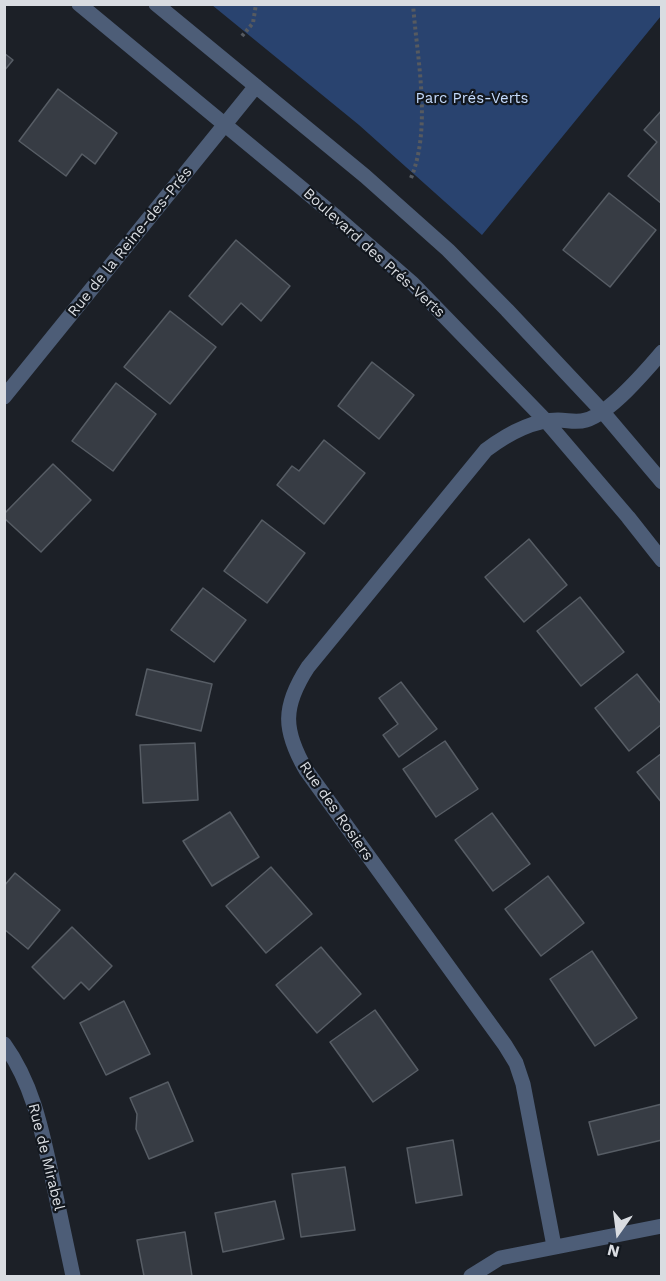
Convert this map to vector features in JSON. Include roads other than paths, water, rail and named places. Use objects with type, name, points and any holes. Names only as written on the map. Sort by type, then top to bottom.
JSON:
[{"type":"street","name":"Boulevard des Prés-Verts","points":[[79,4],[334,214],[413,284],[546,421],[662,560]]},
{"type":"street","points":[[156,4],[365,176],[448,250],[603,411],[662,482]]},
{"type":"street","name":"Rue de la Reine-des-Prés","points":[[4,397],[256,86]]},
{"type":"street","name":"Rue des Rosiers","points":[[554,1246],[523,1084],[516,1064],[498,1035],[306,770],[294,748],[288,728],[289,707],[295,687],[308,667],[486,450],[501,439],[546,421],[576,422],[603,411],[628,389],[662,352]]},
{"type":"street","name":"Rue de Mirabel","points":[[4,1044],[25,1078],[34,1104],[73,1276]]},
{"type":"street","points":[[471,1276],[500,1258],[662,1226]]},
{"type":"park label","name":"Parc Prés-Verts","points":[[472,99]]}]
